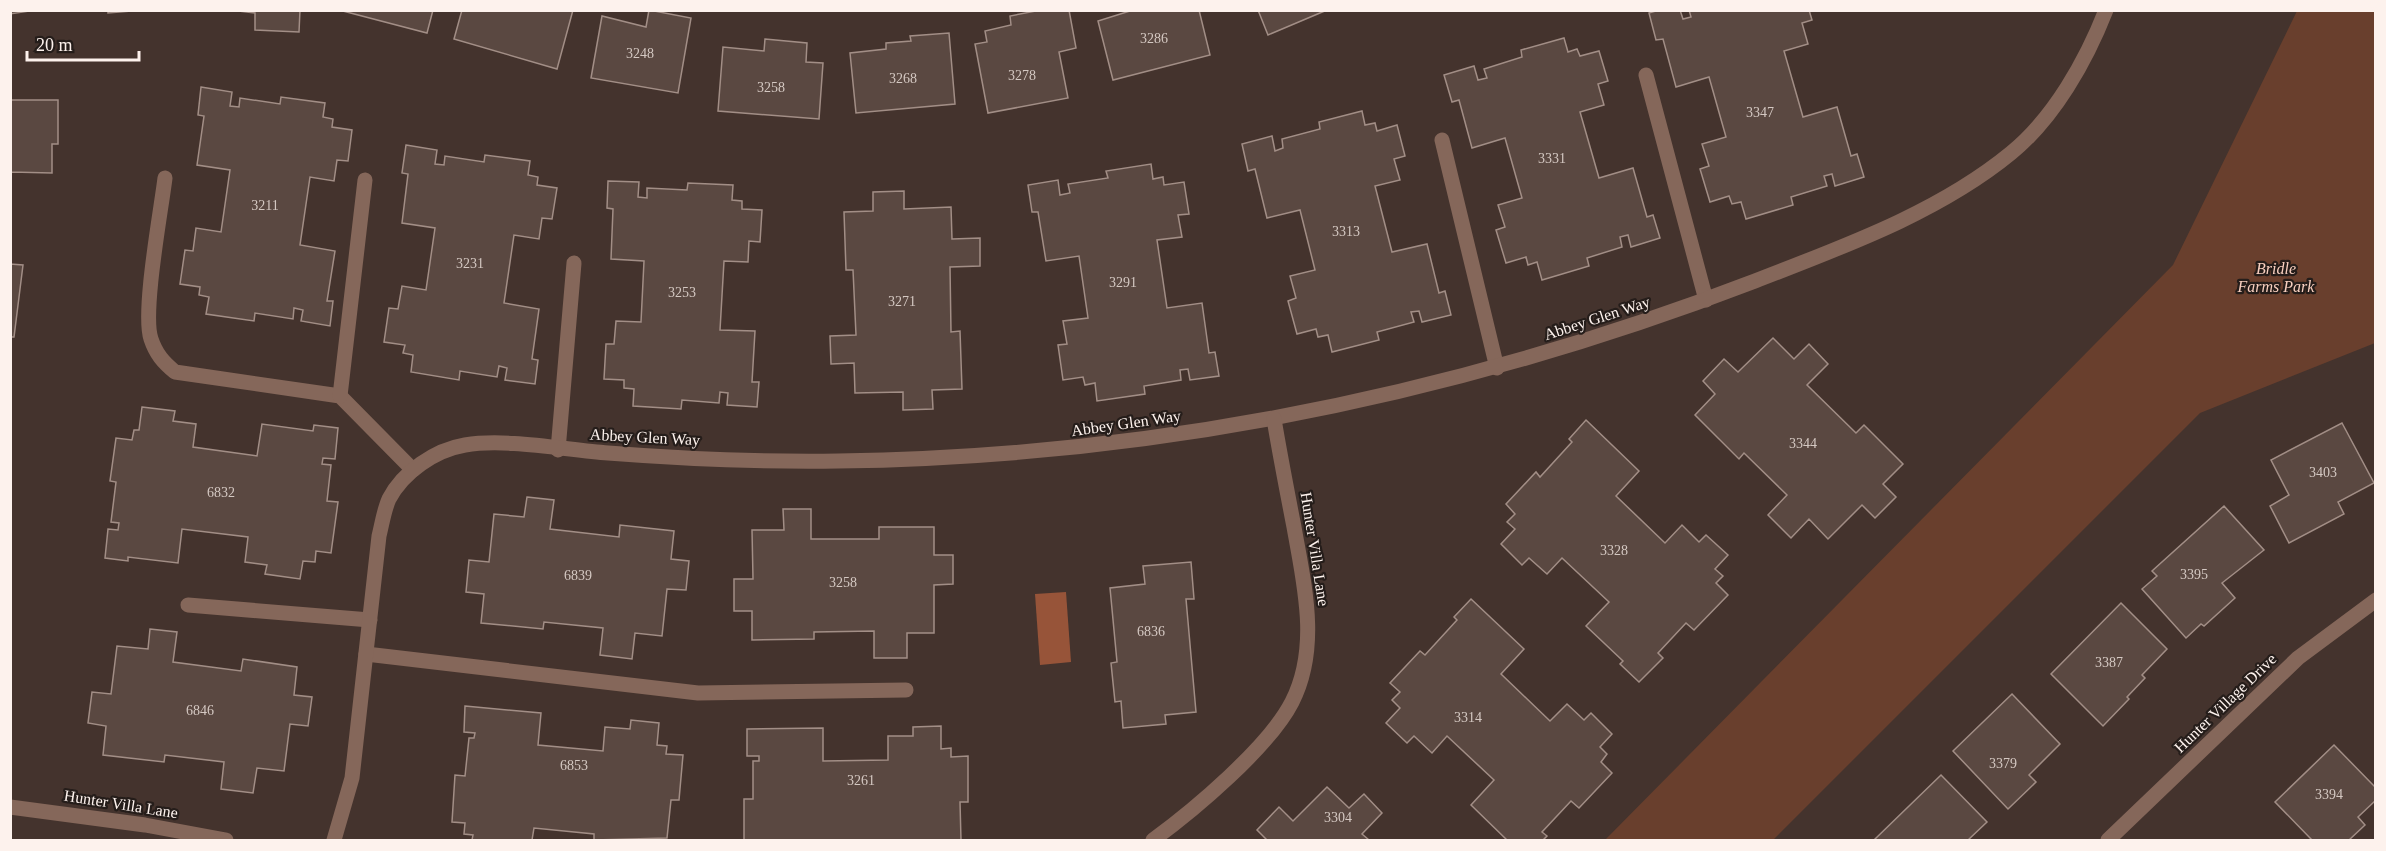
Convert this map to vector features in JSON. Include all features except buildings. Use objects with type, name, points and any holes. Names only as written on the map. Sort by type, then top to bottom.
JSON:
[{"type":"street","name":"Abbey Glen Way","points":[[334,840],[352,778],[379,536],[384,516],[390,499],[414,470],[447,450],[489,443],[669,458],[781,461],[951,458],[1073,449],[1274,419],[1497,368],[1620,330],[1798,264],[1889,224],[1979,177],[2016,149],[2044,117],[2088,52],[2106,10]]},
{"type":"street","points":[[1646,75],[1706,300]]},
{"type":"street","points":[[1442,140],[1497,368]]},
{"type":"street","points":[[165,178],[150,302],[150,337],[160,360],[175,372],[340,396],[414,470]]},
{"type":"street","points":[[340,396],[365,180]]},
{"type":"street","points":[[558,450],[574,263]]},
{"type":"street","name":"Hunter Villa Lane","points":[[1153,840],[1186,816],[1274,728],[1293,700],[1303,671],[1308,633],[1306,594],[1274,419]]},
{"type":"street","name":"Hunter Village Drive","points":[[2108,840],[2282,673],[2374,603]]},
{"type":"street","points":[[188,605],[370,620]]},
{"type":"street","points":[[366,654],[698,693],[906,690]]},
{"type":"street","name":"Hunter Villa Lane","points":[[10,807],[145,825],[226,840]]},
{"type":"green space","name":"Bridle Farms Park","points":[[2297,11],[2375,11],[2375,343],[2200,413],[1773,840],[1605,840],[2173,265]]},
{"type":"shaded area","points":[[1066,592],[1071,662],[1040,665],[1035,594]]}]
